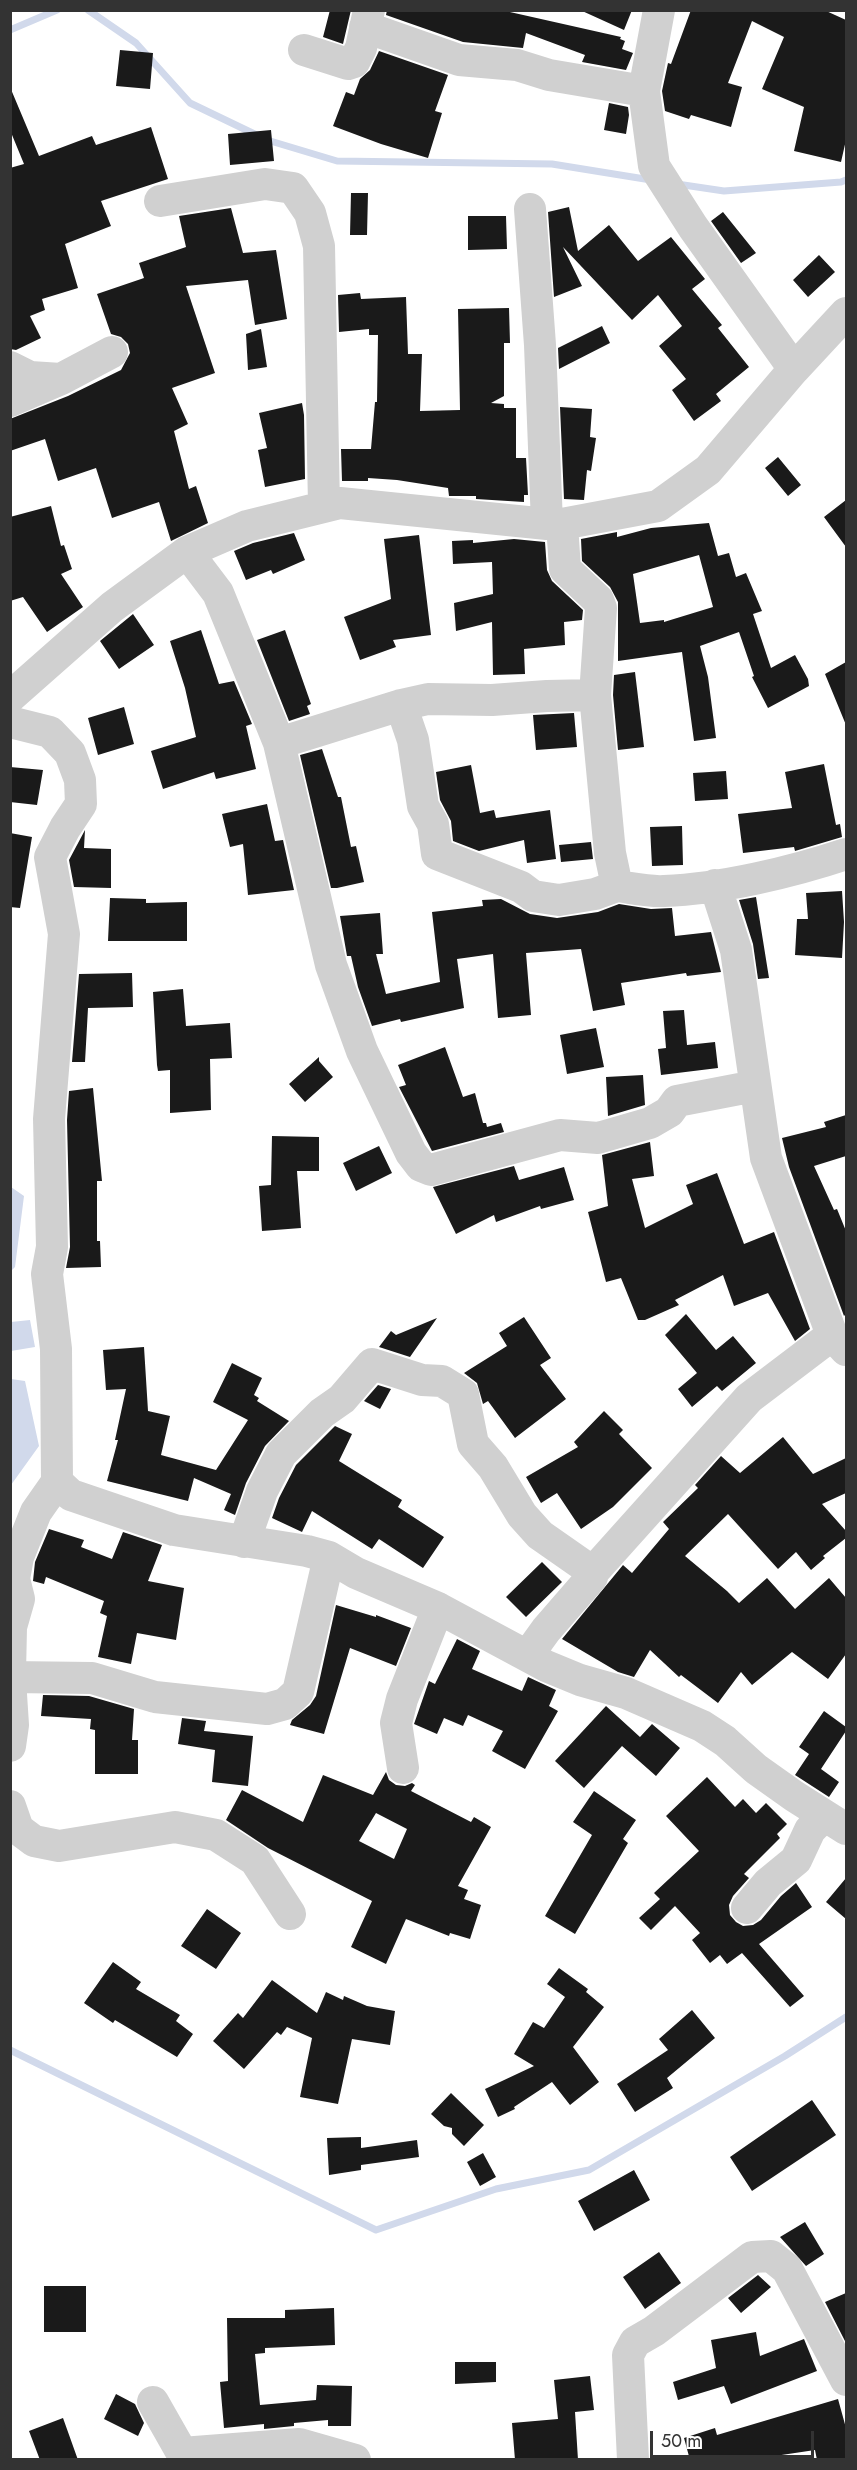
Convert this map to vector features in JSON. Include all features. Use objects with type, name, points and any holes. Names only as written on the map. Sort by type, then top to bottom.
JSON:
[{"type":"street","points":[[659,10],[644,91],[654,166],[693,227],[794,369]]},
{"type":"street","points":[[304,50],[348,64],[354,62],[361,48],[367,19],[459,60],[517,65],[549,75],[644,91]]},
{"type":"street","points":[[160,201],[265,184],[293,188],[310,213],[319,246],[324,506]]},
{"type":"street","points":[[530,209],[555,524],[565,569],[598,600],[601,608],[595,695],[610,853],[617,886]]},
{"type":"street","points":[[10,697],[112,607],[187,552],[247,526],[340,503],[555,524],[658,506],[708,470],[794,369],[846,313]]},
{"type":"street","points":[[10,400],[61,379],[112,352]]},
{"type":"street","points":[[10,367],[30,377],[61,379]]},
{"type":"street","points":[[187,552],[218,593],[279,744],[331,965],[362,1051],[411,1153],[421,1167],[430,1170],[560,1135],[598,1138],[650,1123],[669,1112],[677,1101],[755,1086]]},
{"type":"street","points":[[279,744],[401,705],[428,699],[492,700],[595,695]]},
{"type":"street","points":[[401,705],[413,740],[423,806],[433,824],[437,854],[520,887],[533,896],[559,900],[594,894],[617,886],[662,891],[715,885],[808,866],[846,854]]},
{"type":"street","points":[[10,722],[50,732],[70,753],[80,780],[81,804],[64,828],[50,857],[64,934],[50,1119],[52,1247],[47,1274],[56,1349],[57,1482],[36,1512],[18,1557],[14,1579],[19,1599],[11,1627],[10,1677],[13,1725],[10,1746]]},
{"type":"street","points":[[528,1655],[546,1630],[592,1577],[593,1572],[748,1398],[839,1342],[766,1158],[736,950],[715,885]]},
{"type":"street","points":[[244,1542],[262,1491],[281,1454],[322,1413],[342,1399],[372,1364],[422,1380],[442,1381],[463,1394],[473,1444],[493,1467],[522,1515],[540,1535],[593,1572]]},
{"type":"street","points":[[57,1482],[71,1495],[174,1530],[307,1551],[329,1557],[356,1573],[438,1608],[546,1666],[580,1680],[626,1693],[702,1726],[725,1741],[756,1768],[836,1823]]},
{"type":"street","points":[[10,1677],[92,1678],[155,1697],[267,1709],[285,1704],[298,1692],[329,1557]]},
{"type":"street","points":[[403,1768],[396,1723],[402,1699],[438,1608]]},
{"type":"street","points":[[10,1806],[18,1829],[34,1841],[59,1846],[175,1827],[216,1835],[255,1860],[290,1914]]},
{"type":"street","points":[[747,1908],[768,1883],[796,1860],[810,1830],[836,1823]]},
{"type":"street","points":[[633,2460],[628,2355],[635,2342],[654,2331],[752,2257],[771,2256],[787,2270],[825,2337],[846,2380]]},
{"type":"street","points":[[153,2402],[182,2453],[299,2444],[355,2460]]},
{"type":"water","points":[[11,1187],[24,1196],[15,1267],[11,1271]]},
{"type":"water","points":[[30,1320],[35,1347],[11,1351],[11,1322]]},
{"type":"water","points":[[11,1379],[25,1381],[39,1446],[11,1485]]},
{"type":"building","points":[[330,10],[351,10],[343,44],[323,37]]},
{"type":"building","points":[[387,10],[501,10],[621,37],[620,39],[625,41],[622,49],[633,53],[626,70],[582,62],[585,55],[526,33],[523,48],[463,42],[386,15]]},
{"type":"building","points":[[580,10],[632,10],[624,30]]},
{"type":"building","points":[[691,10],[824,10],[846,20],[846,140],[841,162],[794,151],[804,107],[762,89],[784,37],[752,21],[728,83],[742,87],[731,127],[691,115],[689,119],[665,111],[662,91],[668,63],[671,64]]},
{"type":"building","points":[[120,50],[153,53],[150,89],[116,86]]},
{"type":"building","points":[[379,51],[448,75],[435,111],[442,113],[428,158],[333,126],[346,92],[354,95],[360,79],[370,70]]},
{"type":"building","points":[[10,87],[39,156],[92,136],[96,145],[151,127],[168,179],[101,201],[111,226],[65,244],[78,288],[42,299],[45,310],[30,316],[41,338],[16,350],[10,349],[10,168],[24,164],[10,130]]},
{"type":"building","points":[[609,103],[628,107],[626,134],[604,130]]},
{"type":"building","points":[[271,130],[274,161],[230,165],[228,134]]},
{"type":"building","points":[[351,193],[368,193],[367,235],[350,235]]},
{"type":"building","points":[[569,207],[578,251],[609,225],[638,261],[671,237],[705,279],[692,289],[722,325],[718,328],[749,367],[716,394],[721,401],[694,421],[672,390],[686,379],[659,346],[682,326],[658,295],[632,320],[563,247],[582,286],[554,297],[548,212]]},
{"type":"building","points":[[231,208],[243,253],[276,250],[287,319],[255,325],[248,280],[186,286],[215,373],[172,388],[188,424],[174,431],[189,489],[196,486],[208,523],[171,541],[159,502],[112,518],[96,468],[58,481],[45,439],[10,451],[10,419],[68,396],[121,370],[130,353],[128,344],[121,337],[111,334],[97,294],[144,278],[139,263],[186,247],[179,216]]},
{"type":"building","points":[[723,212],[756,253],[741,263],[711,221]]},
{"type":"building","points":[[468,216],[506,216],[507,249],[468,250]]},
{"type":"building","points":[[819,255],[835,272],[808,297],[793,280]]},
{"type":"building","points":[[360,293],[361,299],[406,297],[408,354],[422,354],[420,411],[460,410],[458,309],[509,308],[510,343],[504,343],[504,396],[491,403],[504,404],[504,408],[516,408],[516,458],[526,458],[528,495],[524,495],[524,502],[476,499],[476,496],[449,496],[448,488],[397,480],[368,478],[368,481],[342,481],[341,449],[371,449],[375,402],[377,402],[378,335],[369,335],[369,329],[339,332],[338,295]]},
{"type":"building","points":[[602,326],[610,343],[559,369],[558,348]]},
{"type":"building","points":[[261,329],[267,367],[248,370],[246,334]]},
{"type":"building","points":[[302,403],[305,479],[265,487],[258,450],[267,448],[259,413]]},
{"type":"building","points":[[560,407],[592,409],[590,437],[596,438],[591,471],[587,470],[584,500],[564,499]]},
{"type":"building","points":[[778,457],[801,485],[788,496],[765,468]]},
{"type":"building","points":[[846,500],[846,547],[824,517]]},
{"type":"building","points":[[51,506],[61,546],[64,545],[72,569],[61,574],[83,607],[47,632],[23,597],[10,601],[10,517]]},
{"type":"building","points":[[709,523],[718,556],[729,553],[736,577],[746,573],[762,611],[753,614],[771,668],[795,655],[808,679],[809,686],[768,708],[752,677],[754,676],[739,632],[700,646],[708,677],[716,738],[694,741],[682,652],[618,661],[618,602],[610,587],[582,561],[581,539],[617,532],[617,537],[651,528]],"holes":[[[699,555],[713,607],[664,622],[664,620],[640,623],[633,574]]]},
{"type":"building","points":[[294,533],[305,560],[273,574],[271,570],[246,580],[234,551],[253,543]]},
{"type":"building","points":[[419,535],[431,635],[393,640],[396,647],[360,660],[344,617],[391,599],[384,539]]},
{"type":"building","points":[[514,539],[545,542],[547,570],[552,581],[583,610],[582,620],[564,622],[565,645],[524,649],[525,674],[493,675],[492,622],[456,631],[454,603],[493,594],[492,562],[453,564],[452,541],[473,540],[473,543]]},
{"type":"building","points":[[133,614],[154,645],[119,669],[100,641]]},
{"type":"building","points":[[201,630],[219,684],[234,681],[252,724],[246,726],[256,769],[216,779],[214,772],[163,789],[151,751],[196,737],[185,688],[170,641]]},
{"type":"building","points":[[285,630],[311,704],[307,706],[310,714],[289,721],[257,640]]},
{"type":"building","points":[[846,662],[846,725],[825,674]]},
{"type":"building","points":[[635,672],[644,747],[618,750],[613,695],[614,675]]},
{"type":"building","points":[[124,707],[134,744],[98,755],[88,718]]},
{"type":"building","points":[[574,713],[577,747],[536,750],[533,715]]},
{"type":"building","points":[[322,749],[338,797],[341,797],[351,847],[356,846],[364,882],[337,888],[331,888],[300,755]]},
{"type":"building","points":[[824,764],[836,825],[840,824],[842,837],[795,851],[794,847],[743,853],[738,814],[792,808],[785,772]]},
{"type":"building","points":[[471,765],[480,813],[494,810],[496,818],[550,810],[556,859],[527,863],[524,840],[479,851],[453,841],[451,821],[440,800],[436,772]]},
{"type":"building","points":[[10,767],[43,770],[37,805],[10,802]]},
{"type":"building","points":[[726,771],[728,799],[695,801],[693,773]]},
{"type":"building","points":[[267,804],[275,841],[283,840],[294,890],[248,895],[243,844],[230,847],[222,814]]},
{"type":"building","points":[[682,826],[683,865],[652,866],[650,827]]},
{"type":"building","points":[[85,830],[84,848],[111,849],[111,888],[74,887],[69,860]]},
{"type":"building","points":[[10,833],[32,837],[20,908],[10,907]]},
{"type":"building","points":[[591,842],[593,859],[561,862],[559,845]]},
{"type":"building","points":[[842,891],[844,922],[842,958],[795,955],[797,919],[808,919],[806,893]]},
{"type":"building","points":[[756,897],[769,978],[758,979],[753,944],[739,900]]},
{"type":"building","points":[[110,898],[146,899],[146,903],[187,902],[187,941],[108,941]]},
{"type":"building","points":[[501,899],[530,914],[557,918],[598,912],[619,904],[651,909],[672,908],[675,936],[711,932],[721,972],[687,976],[686,973],[621,983],[625,1005],[593,1011],[581,949],[526,953],[531,1015],[498,1018],[493,954],[457,959],[464,1008],[372,1026],[358,987],[351,956],[347,956],[340,916],[380,913],[383,954],[376,954],[386,994],[440,982],[432,912],[483,906],[482,900]]},
{"type":"building","points":[[132,973],[133,1007],[88,1008],[85,1062],[72,1062],[79,974]]},
{"type":"building","points":[[183,989],[186,1026],[230,1023],[232,1058],[210,1059],[211,1110],[170,1113],[170,1070],[158,1071],[157,1065],[153,992]]},
{"type":"building","points":[[684,1010],[687,1045],[715,1042],[718,1068],[661,1075],[658,1049],[666,1048],[663,1011]]},
{"type":"building","points":[[596,1028],[604,1067],[567,1074],[560,1035]]},
{"type":"building","points":[[445,1047],[463,1097],[475,1093],[483,1123],[486,1123],[487,1127],[501,1123],[504,1132],[432,1151],[399,1087],[406,1085],[398,1065]]},
{"type":"building","points":[[319,1057],[319,1061],[333,1077],[305,1102],[289,1084]]},
{"type":"building","points":[[643,1075],[645,1105],[608,1116],[606,1077]]},
{"type":"building","points":[[93,1088],[102,1181],[97,1181],[97,1241],[100,1241],[101,1267],[66,1268],[70,1247],[67,1120],[69,1091]]},
{"type":"building","points":[[846,1115],[846,1156],[814,1166],[846,1231],[846,1314],[844,1316],[789,1167],[782,1138],[826,1127],[824,1122]]},
{"type":"building","points":[[272,1136],[319,1137],[319,1171],[297,1171],[301,1228],[262,1231],[259,1186],[271,1185]]},
{"type":"building","points":[[650,1142],[654,1176],[632,1179],[645,1228],[693,1204],[686,1185],[717,1173],[744,1244],[774,1232],[810,1329],[795,1341],[768,1293],[734,1306],[723,1275],[675,1300],[679,1305],[645,1320],[638,1320],[621,1278],[606,1282],[588,1212],[608,1206],[602,1155]]},
{"type":"building","points":[[379,1146],[392,1173],[356,1191],[343,1163]]},
{"type":"building","points":[[514,1166],[519,1180],[564,1167],[574,1200],[541,1209],[540,1206],[496,1222],[494,1215],[456,1234],[433,1187]]},
{"type":"building","points":[[686,1314],[716,1350],[733,1336],[756,1363],[722,1391],[717,1386],[692,1407],[678,1389],[697,1373],[665,1335]]},
{"type":"building","points":[[524,1317],[551,1358],[540,1365],[566,1399],[515,1438],[488,1401],[483,1404],[477,1383],[464,1373],[507,1346],[499,1333]]},
{"type":"building","points":[[437,1318],[410,1357],[379,1347],[391,1331],[396,1335]]},
{"type":"building","points":[[144,1347],[148,1411],[170,1416],[161,1455],[216,1470],[248,1420],[213,1402],[232,1363],[262,1378],[254,1395],[259,1398],[257,1401],[289,1421],[265,1446],[246,1483],[235,1515],[224,1510],[231,1494],[194,1478],[188,1501],[107,1481],[118,1440],[115,1440],[126,1389],[106,1390],[103,1350]]},
{"type":"building","points":[[378,1385],[391,1389],[380,1409],[364,1401]]},
{"type":"building","points":[[604,1411],[623,1430],[619,1434],[652,1468],[613,1507],[581,1529],[557,1493],[541,1503],[526,1477],[578,1447],[574,1442]]},
{"type":"building","points":[[335,1426],[352,1434],[339,1461],[402,1500],[398,1507],[444,1537],[423,1568],[379,1539],[372,1549],[312,1511],[302,1532],[272,1518],[279,1498],[296,1465]]},
{"type":"building","points":[[783,1437],[813,1474],[846,1458],[846,1493],[822,1504],[846,1531],[846,1538],[823,1556],[825,1558],[811,1570],[796,1552],[778,1569],[728,1514],[685,1556],[739,1603],[767,1578],[795,1609],[829,1578],[846,1598],[846,1654],[828,1679],[792,1652],[752,1685],[741,1672],[718,1703],[681,1675],[679,1677],[650,1650],[634,1677],[618,1672],[562,1639],[623,1565],[632,1573],[669,1529],[663,1522],[698,1488],[695,1485],[721,1456],[740,1473]]},
{"type":"building","points":[[49,1529],[84,1540],[81,1547],[112,1559],[123,1532],[162,1545],[148,1581],[184,1588],[176,1640],[137,1633],[131,1664],[98,1657],[107,1616],[100,1613],[104,1601],[46,1577],[44,1584],[33,1581],[35,1562]]},
{"type":"building","points":[[542,1562],[562,1582],[526,1617],[506,1597]]},
{"type":"building","points":[[336,1605],[376,1617],[376,1615],[411,1628],[396,1666],[350,1648],[324,1734],[290,1725],[292,1720],[310,1705],[316,1696]]},
{"type":"building","points":[[457,1639],[480,1651],[472,1669],[522,1691],[528,1677],[556,1690],[549,1706],[558,1711],[525,1769],[492,1751],[503,1731],[468,1715],[463,1726],[444,1718],[437,1734],[414,1724],[429,1681],[435,1684]]},
{"type":"building","points":[[43,1695],[89,1696],[134,1709],[132,1740],[138,1740],[138,1774],[95,1774],[95,1730],[90,1729],[91,1719],[41,1716]]},
{"type":"building","points":[[606,1706],[640,1737],[652,1724],[680,1748],[656,1776],[622,1746],[584,1788],[555,1761]]},
{"type":"building","points":[[824,1711],[846,1727],[846,1731],[821,1769],[839,1782],[829,1797],[795,1775],[809,1754],[799,1747]]},
{"type":"building","points":[[182,1718],[206,1721],[204,1731],[253,1736],[248,1786],[212,1782],[215,1750],[178,1744]]},
{"type":"building","points":[[386,1772],[389,1780],[396,1785],[405,1786],[412,1783],[415,1785],[411,1791],[471,1822],[474,1817],[491,1827],[458,1886],[468,1890],[464,1899],[481,1905],[470,1939],[450,1933],[449,1936],[406,1919],[386,1964],[351,1947],[372,1901],[268,1848],[226,1820],[242,1790],[303,1822],[323,1775],[373,1795]],"holes":[[[376,1813],[407,1829],[394,1859],[359,1841]]]},
{"type":"building","points":[[707,1777],[735,1807],[743,1799],[756,1813],[766,1803],[787,1824],[777,1834],[780,1838],[744,1874],[749,1878],[733,1896],[729,1905],[730,1915],[736,1922],[743,1926],[753,1925],[761,1920],[781,1896],[796,1883],[812,1907],[759,1944],[804,1996],[790,2007],[742,1953],[727,1964],[720,1955],[710,1963],[692,1940],[700,1933],[675,1906],[651,1930],[639,1918],[660,1899],[654,1893],[699,1851],[666,1816]]},
{"type":"building","points":[[594,1791],[636,1820],[623,1839],[628,1843],[575,1934],[545,1916],[592,1835],[573,1822]]},
{"type":"building","points":[[846,1878],[846,1919],[826,1902]]},
{"type":"building","points":[[207,1909],[241,1933],[216,1969],[181,1946]]},
{"type":"building","points":[[113,1962],[141,1982],[136,1989],[180,2015],[176,2021],[193,2034],[177,2057],[115,2020],[113,2023],[84,2003]]},
{"type":"building","points":[[559,1968],[588,1989],[586,1992],[604,2007],[573,2047],[599,2082],[570,2105],[552,2082],[514,2107],[515,2109],[498,2117],[485,2089],[534,2066],[514,2054],[533,2022],[544,2028],[565,1997],[547,1984]]},
{"type":"building","points":[[272,1980],[317,2013],[326,1992],[343,2000],[344,1996],[367,2006],[395,2011],[390,2045],[352,2039],[338,2104],[300,2097],[312,2038],[287,2027],[281,2035],[277,2032],[244,2069],[213,2041],[238,2013],[243,2018]]},
{"type":"building","points":[[692,2010],[715,2038],[667,2078],[673,2088],[635,2112],[617,2084],[668,2050],[659,2039]]},
{"type":"building","points":[[451,2093],[484,2125],[464,2146],[452,2134],[452,2128],[444,2126],[431,2114]]},
{"type":"building","points":[[812,2100],[836,2135],[752,2191],[730,2157]]},
{"type":"building","points":[[361,2137],[361,2148],[417,2140],[419,2157],[361,2165],[361,2170],[329,2175],[327,2138]]},
{"type":"building","points":[[483,2153],[496,2177],[480,2186],[467,2162]]},
{"type":"building","points":[[634,2170],[650,2200],[594,2231],[578,2201]]},
{"type":"building","points":[[805,2222],[824,2254],[806,2266],[780,2237]]},
{"type":"building","points":[[659,2252],[681,2283],[645,2309],[623,2277]]},
{"type":"building","points":[[758,2275],[771,2287],[741,2313],[728,2298]]},
{"type":"building","points":[[44,2286],[86,2286],[86,2332],[44,2332]]},
{"type":"building","points":[[846,2293],[846,2343],[825,2302]]},
{"type":"building","points":[[334,2308],[335,2345],[265,2348],[265,2353],[255,2354],[260,2405],[316,2400],[317,2385],[352,2386],[351,2426],[328,2426],[328,2420],[264,2429],[264,2424],[224,2428],[220,2382],[228,2381],[227,2318],[285,2318],[285,2310]]},
{"type":"building","points":[[756,2332],[760,2356],[804,2339],[817,2371],[731,2404],[724,2386],[678,2400],[673,2382],[716,2368],[711,2340]]},
{"type":"building","points":[[455,2362],[496,2362],[496,2382],[455,2384]]},
{"type":"building","points":[[590,2376],[594,2410],[575,2412],[578,2460],[515,2460],[512,2423],[558,2419],[554,2380]]},
{"type":"building","points":[[116,2394],[135,2404],[144,2423],[138,2436],[104,2419]]},
{"type":"building","points":[[838,2399],[846,2428],[846,2460],[817,2460],[815,2450],[748,2460],[690,2460],[684,2438],[715,2428],[717,2435]]},
{"type":"building","points":[[63,2418],[78,2460],[40,2460],[29,2431]]},
{"type":"waterway","points":[[10,30],[57,10]]},
{"type":"waterway","points":[[88,10],[136,43],[190,103],[267,140],[337,161],[552,164],[651,180]]},
{"type":"waterway","points":[[677,184],[724,191],[846,180]]},
{"type":"waterway","points":[[10,2050],[376,2230],[496,2189],[589,2170],[785,2056],[846,2017]]}]
